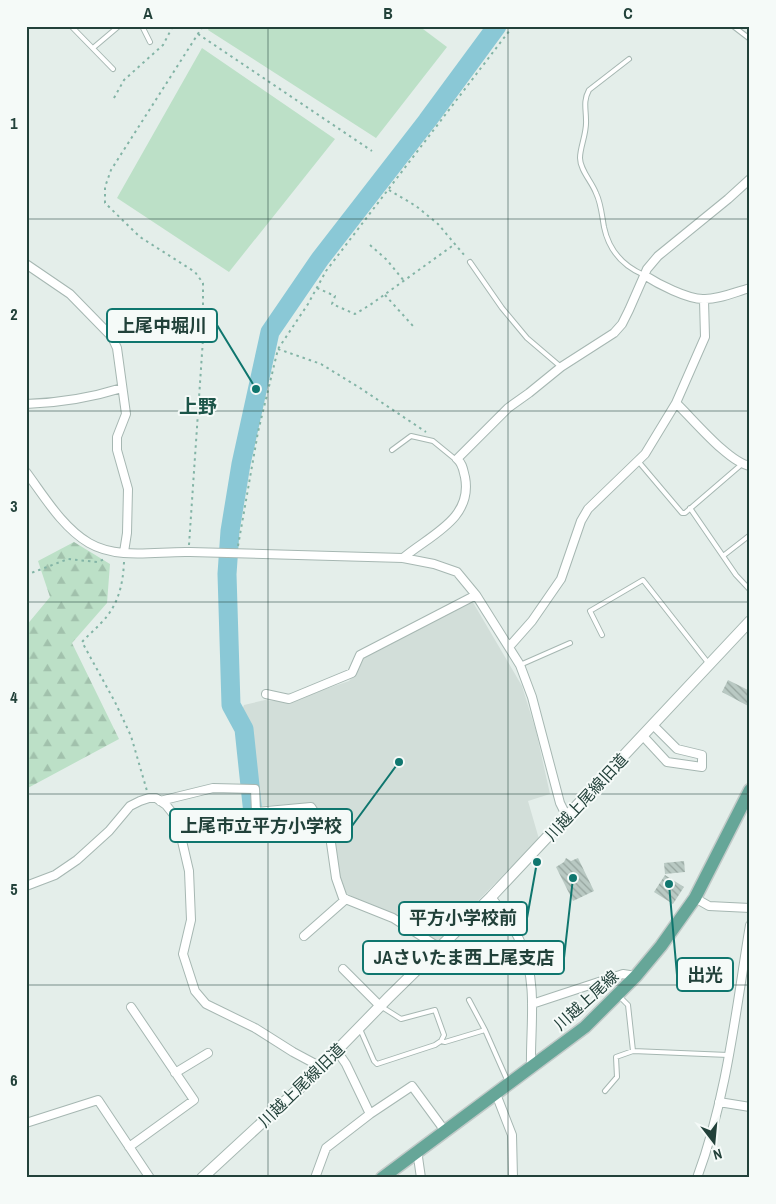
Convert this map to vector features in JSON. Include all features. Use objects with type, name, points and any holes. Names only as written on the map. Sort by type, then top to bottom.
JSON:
[{"type":"main road","name":"川越上尾線","points":[[382,1178],[417,1150],[585,1027],[618,995],[661,946],[694,898],[749,793]]},
{"type":"street","points":[[403,558],[457,516],[465,498],[466,490],[462,465],[457,460],[508,408],[561,367],[614,333],[622,324],[644,275],[658,256],[750,179]]},
{"type":"street","points":[[26,264],[70,294],[112,337],[117,348],[126,414],[117,437],[117,450],[128,489],[127,533],[124,552]]},
{"type":"street","points":[[644,275],[678,292],[704,300],[750,288]]},
{"type":"street","points":[[509,647],[532,621],[561,579],[581,521],[588,509],[644,454],[676,403],[705,338],[704,300]]},
{"type":"street","points":[[26,404],[50,404],[84,398],[122,388]]},
{"type":"street","points":[[676,403],[726,452],[746,465]]},
{"type":"street","points":[[26,472],[55,511],[81,538],[112,552],[189,552],[403,558],[434,564],[457,572],[476,595],[520,665],[532,697],[560,802],[567,817]]},
{"type":"street","points":[[266,694],[289,699],[352,672],[360,654],[476,595]]},
{"type":"street","name":"川越上尾線旧道","points":[[202,1178],[321,1067],[380,1006],[491,898],[750,621]]},
{"type":"street","points":[[642,736],[667,762],[702,767],[702,755],[677,749],[653,725]]},
{"type":"street","points":[[160,801],[213,788],[255,789],[256,812],[311,806],[330,836],[336,878],[342,898],[393,918],[440,948]]},
{"type":"street","points":[[26,886],[56,875],[78,860],[109,831],[130,806],[150,798],[160,801],[174,815],[189,871],[191,920],[183,954],[195,991],[206,1004],[255,1028],[321,1067]]},
{"type":"street","points":[[491,898],[513,927],[528,965],[532,1004],[531,1068]]},
{"type":"street","points":[[694,898],[709,906],[750,908]]},
{"type":"street","points":[[304,936],[346,899]]},
{"type":"street","points":[[697,1178],[719,1102],[750,925]]},
{"type":"street","points":[[342,969],[380,1006]]},
{"type":"street","points":[[532,1004],[623,974],[636,976]]},
{"type":"street","points":[[129,1147],[194,1100],[131,1007]]},
{"type":"street","points":[[336,1051],[346,1064],[370,1114]]},
{"type":"street","points":[[175,1073],[208,1053]]},
{"type":"street","points":[[315,1178],[326,1148],[370,1114],[412,1086],[445,1131]]},
{"type":"street","points":[[496,1094],[512,1135],[513,1178]]},
{"type":"street","points":[[26,1123],[98,1100],[149,1176],[139,1178]]},
{"type":"street","points":[[719,1102],[750,1107]]},
{"type":"street","points":[[417,1150],[421,1178]]},
{"type":"lane","points":[[71,26],[113,69]]},
{"type":"lane","points":[[93,48],[119,26]]},
{"type":"lane","points":[[142,26],[150,42]]},
{"type":"lane","points":[[733,26],[750,39]]},
{"type":"lane","points":[[628,59],[589,90],[585,96],[586,121],[580,159],[582,167],[598,196],[604,230],[612,248],[617,257],[626,265],[644,275]]},
{"type":"lane","points":[[470,262],[502,308],[527,338],[561,367]]},
{"type":"lane","points":[[392,450],[411,436],[433,441],[457,460]]},
{"type":"lane","points":[[638,461],[682,513],[685,513],[746,465]]},
{"type":"lane","points":[[690,508],[736,576],[750,590]]},
{"type":"lane","points":[[723,556],[750,535]]},
{"type":"lane","points":[[602,635],[590,612],[643,580],[709,664]]},
{"type":"lane","points":[[520,665],[570,643]]},
{"type":"lane","points":[[618,995],[628,1005],[633,1051]]},
{"type":"lane","points":[[469,1000],[485,1030],[509,1084]]},
{"type":"lane","points":[[359,1028],[377,1064],[436,1045],[441,1041],[444,1035],[434,1010],[401,1019],[380,1006]]},
{"type":"lane","points":[[441,1041],[445,1042],[485,1030]]},
{"type":"lane","points":[[605,1091],[616,1077],[616,1057],[633,1051],[728,1055]]},
{"type":"path","points":[[114,98],[124,80],[163,45],[173,26]]},
{"type":"path","points":[[189,552],[203,340],[203,283],[195,272],[140,237],[104,204],[105,187],[111,170],[203,26]]},
{"type":"path","points":[[230,554],[278,349],[308,304],[326,271],[513,26]]},
{"type":"path","points":[[198,34],[372,151]]},
{"type":"path","points":[[389,190],[416,206],[438,224],[470,262]]},
{"type":"path","points":[[317,288],[334,296],[332,304],[356,314],[454,244]]},
{"type":"path","points":[[370,245],[387,260],[404,281]]},
{"type":"path","points":[[385,295],[413,326]]},
{"type":"path","points":[[278,349],[321,364],[424,430],[433,441]]},
{"type":"path","points":[[26,575],[68,559],[97,562],[110,557],[112,552]]},
{"type":"path","points":[[124,552],[121,586],[117,601],[111,611],[82,642],[115,702],[131,736],[150,798]]},
{"type":"shaded area","points":[[471,599],[522,686],[536,731],[550,794],[528,801],[539,839],[440,939],[434,941],[398,917],[374,908],[346,893],[340,877],[335,838],[312,803],[260,806],[250,728],[242,710],[244,705],[265,700],[287,702],[349,681],[357,672],[364,657]]},
{"type":"green space","points":[[210,26],[419,26],[447,47],[376,138],[208,30]]},
{"type":"green space","points":[[202,48],[335,139],[229,272],[117,198]]},
{"type":"green space","points":[[74,542],[110,564],[107,603],[72,643],[119,739],[26,789],[26,626],[50,597],[38,561]]},
{"type":"building","points":[[728,680],[750,691],[750,707],[722,692]]},
{"type":"building","points":[[566,858],[571,861],[578,858],[594,891],[573,901],[556,867],[564,862]]},
{"type":"building","points":[[684,861],[685,872],[665,874],[664,863]]},
{"type":"building","points":[[665,875],[684,887],[673,904],[654,892]]},
{"type":"waterway","points":[[253,814],[244,729],[231,705],[227,574],[230,531],[241,464],[270,332],[320,259],[427,121],[497,26]]},
{"type":"place","name":"上尾中堀川","points":[[256,389]]},
{"type":"place","name":"上尾市立平方小学校","points":[[399,762]]},
{"type":"place","name":"平方小学校前","points":[[537,862]]},
{"type":"place","name":"JAさいたま西上尾支店","points":[[573,878]]},
{"type":"place","name":"出光","points":[[669,884]]},
{"type":"district","name":"上野","points":[[198,406]]}]
